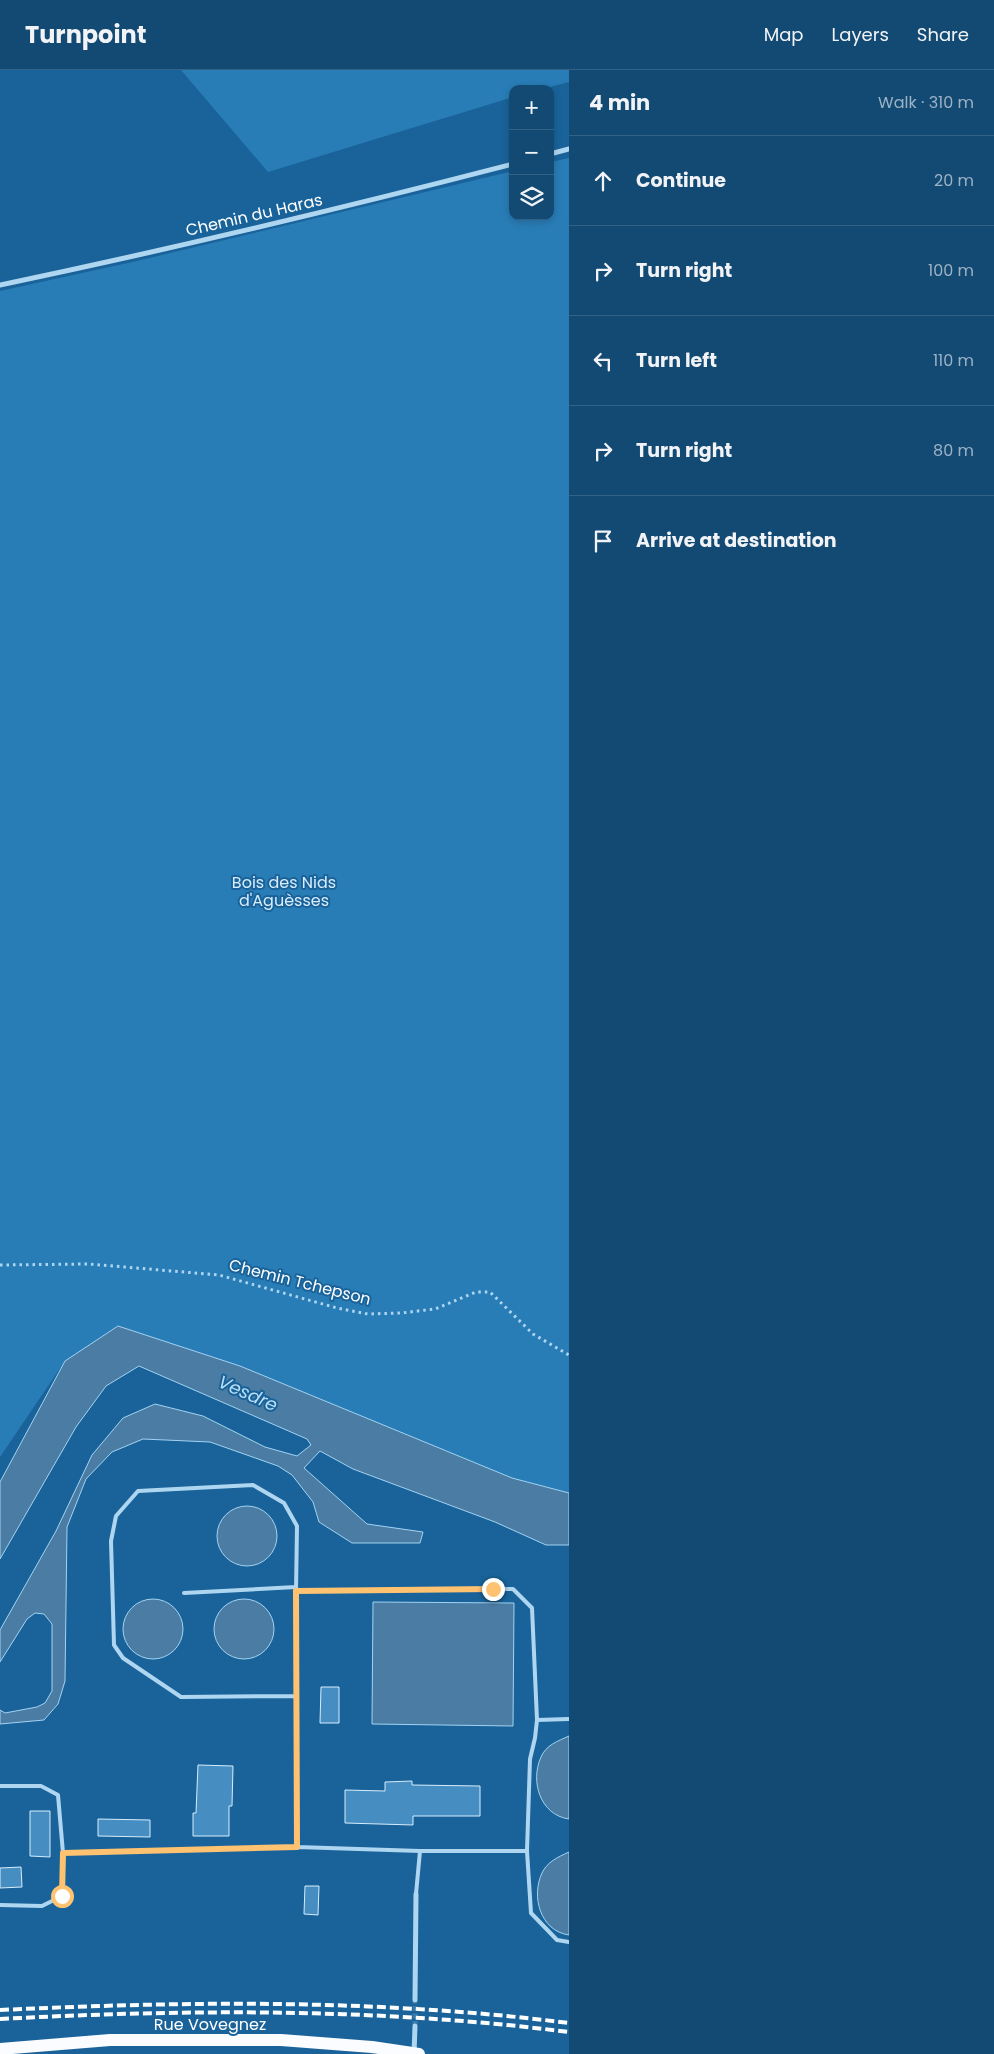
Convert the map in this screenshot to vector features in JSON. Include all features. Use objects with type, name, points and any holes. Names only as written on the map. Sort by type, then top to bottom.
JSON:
[{"type":"main road","name":"Rue Vovegnez","points":[[0,2049],[110,2040],[281,2040],[372,2047],[416,2054]]},
{"type":"street","points":[[554,153],[569,149]]},
{"type":"street","name":"Chemin du Haras","points":[[0,285],[125,259],[509,165]]},
{"type":"street","points":[[415,2000],[416,1894]]},
{"type":"street","points":[[415,2026],[416,2054]]},
{"type":"lane","points":[[296,1696],[181,1697],[124,1658],[114,1645],[111,1541],[116,1516],[138,1492],[253,1485],[284,1502],[297,1526],[297,1847]]},
{"type":"lane","points":[[184,1593],[296,1589],[513,1589],[532,1608],[537,1720],[530,1759],[527,1851],[531,1914],[557,1940],[569,1942]]},
{"type":"lane","points":[[537,1720],[569,1719]]},
{"type":"lane","points":[[0,1786],[42,1786],[58,1794],[63,1853],[62,1896],[42,1906],[0,1905]]},
{"type":"lane","points":[[63,1853],[297,1847],[420,1851],[527,1851]]},
{"type":"lane","points":[[416,1894],[420,1851]]},
{"type":"path","name":"Chemin Tchepson","points":[[0,1265],[89,1264],[219,1275],[337,1308],[368,1314],[434,1309],[476,1292],[490,1292],[533,1334],[569,1355]]},
{"type":"green space","points":[[181,70],[569,70],[569,82],[554,86],[509,85],[509,98],[268,172]]},
{"type":"green space","name":"Bois des Nids d'Aguèsses","points":[[569,158],[569,1493],[512,1478],[240,1366],[118,1326],[65,1361],[0,1457],[0,291],[137,261],[509,172],[509,220],[554,220],[554,161]]},
{"type":"water","name":"Vesdre","points":[[118,1326],[240,1366],[512,1478],[569,1493],[569,1545],[546,1545],[495,1522],[353,1469],[320,1451],[304,1468],[367,1524],[423,1532],[420,1543],[352,1543],[319,1522],[313,1502],[292,1475],[278,1466],[210,1442],[143,1439],[112,1452],[86,1479],[67,1527],[65,1681],[58,1704],[44,1720],[0,1724],[0,1710],[5,1713],[37,1707],[45,1703],[52,1691],[52,1624],[44,1614],[35,1613],[27,1619],[0,1662],[0,1630],[56,1531],[92,1455],[123,1418],[155,1404],[203,1416],[265,1447],[297,1456],[311,1445],[307,1439],[139,1366],[106,1386],[76,1427],[0,1559],[0,1482],[65,1361]]},
{"type":"water","points":[[247,1506],[264,1511],[272,1519],[277,1536],[272,1553],[264,1561],[247,1566],[230,1561],[222,1553],[217,1536],[222,1519],[230,1511]]},
{"type":"water","points":[[153,1599],[170,1604],[178,1612],[183,1629],[178,1646],[170,1654],[153,1659],[136,1654],[128,1646],[123,1629],[128,1612],[136,1604]]},
{"type":"water","points":[[244,1599],[261,1604],[269,1612],[274,1629],[269,1646],[261,1654],[244,1659],[227,1654],[219,1646],[214,1629],[219,1612],[227,1604]]},
{"type":"water","points":[[373,1602],[514,1603],[513,1726],[372,1724]]},
{"type":"water","points":[[569,1736],[569,1819],[559,1816],[544,1804],[537,1786],[537,1776],[541,1757],[546,1749]]},
{"type":"water","points":[[569,1852],[569,1935],[551,1927],[545,1920],[540,1911],[538,1892],[542,1873],[547,1866]]},
{"type":"building","points":[[321,1687],[339,1687],[339,1723],[320,1723]]},
{"type":"building","points":[[198,1765],[233,1766],[232,1806],[229,1806],[229,1836],[193,1836],[193,1813],[196,1813]]},
{"type":"building","points":[[412,1781],[412,1785],[480,1786],[480,1816],[413,1816],[413,1825],[345,1823],[345,1790],[385,1791],[385,1782]]},
{"type":"building","points":[[30,1811],[50,1811],[50,1857],[30,1856]]},
{"type":"building","points":[[98,1819],[150,1820],[150,1837],[98,1836]]},
{"type":"building","points":[[21,1867],[22,1887],[0,1888],[0,1868]]},
{"type":"building","points":[[305,1886],[319,1886],[318,1915],[304,1914]]},
{"type":"tunnel","points":[[415,2000],[415,2026]]},
{"type":"railway","points":[[0,2010],[142,2005],[285,2004],[427,2010],[569,2023]]},
{"type":"railway","points":[[0,2019],[142,2013],[285,2013],[427,2018],[569,2032]]},
{"type":"route","points":[[62,1896],[63,1853],[297,1847],[296,1591],[493,1589]]}]
